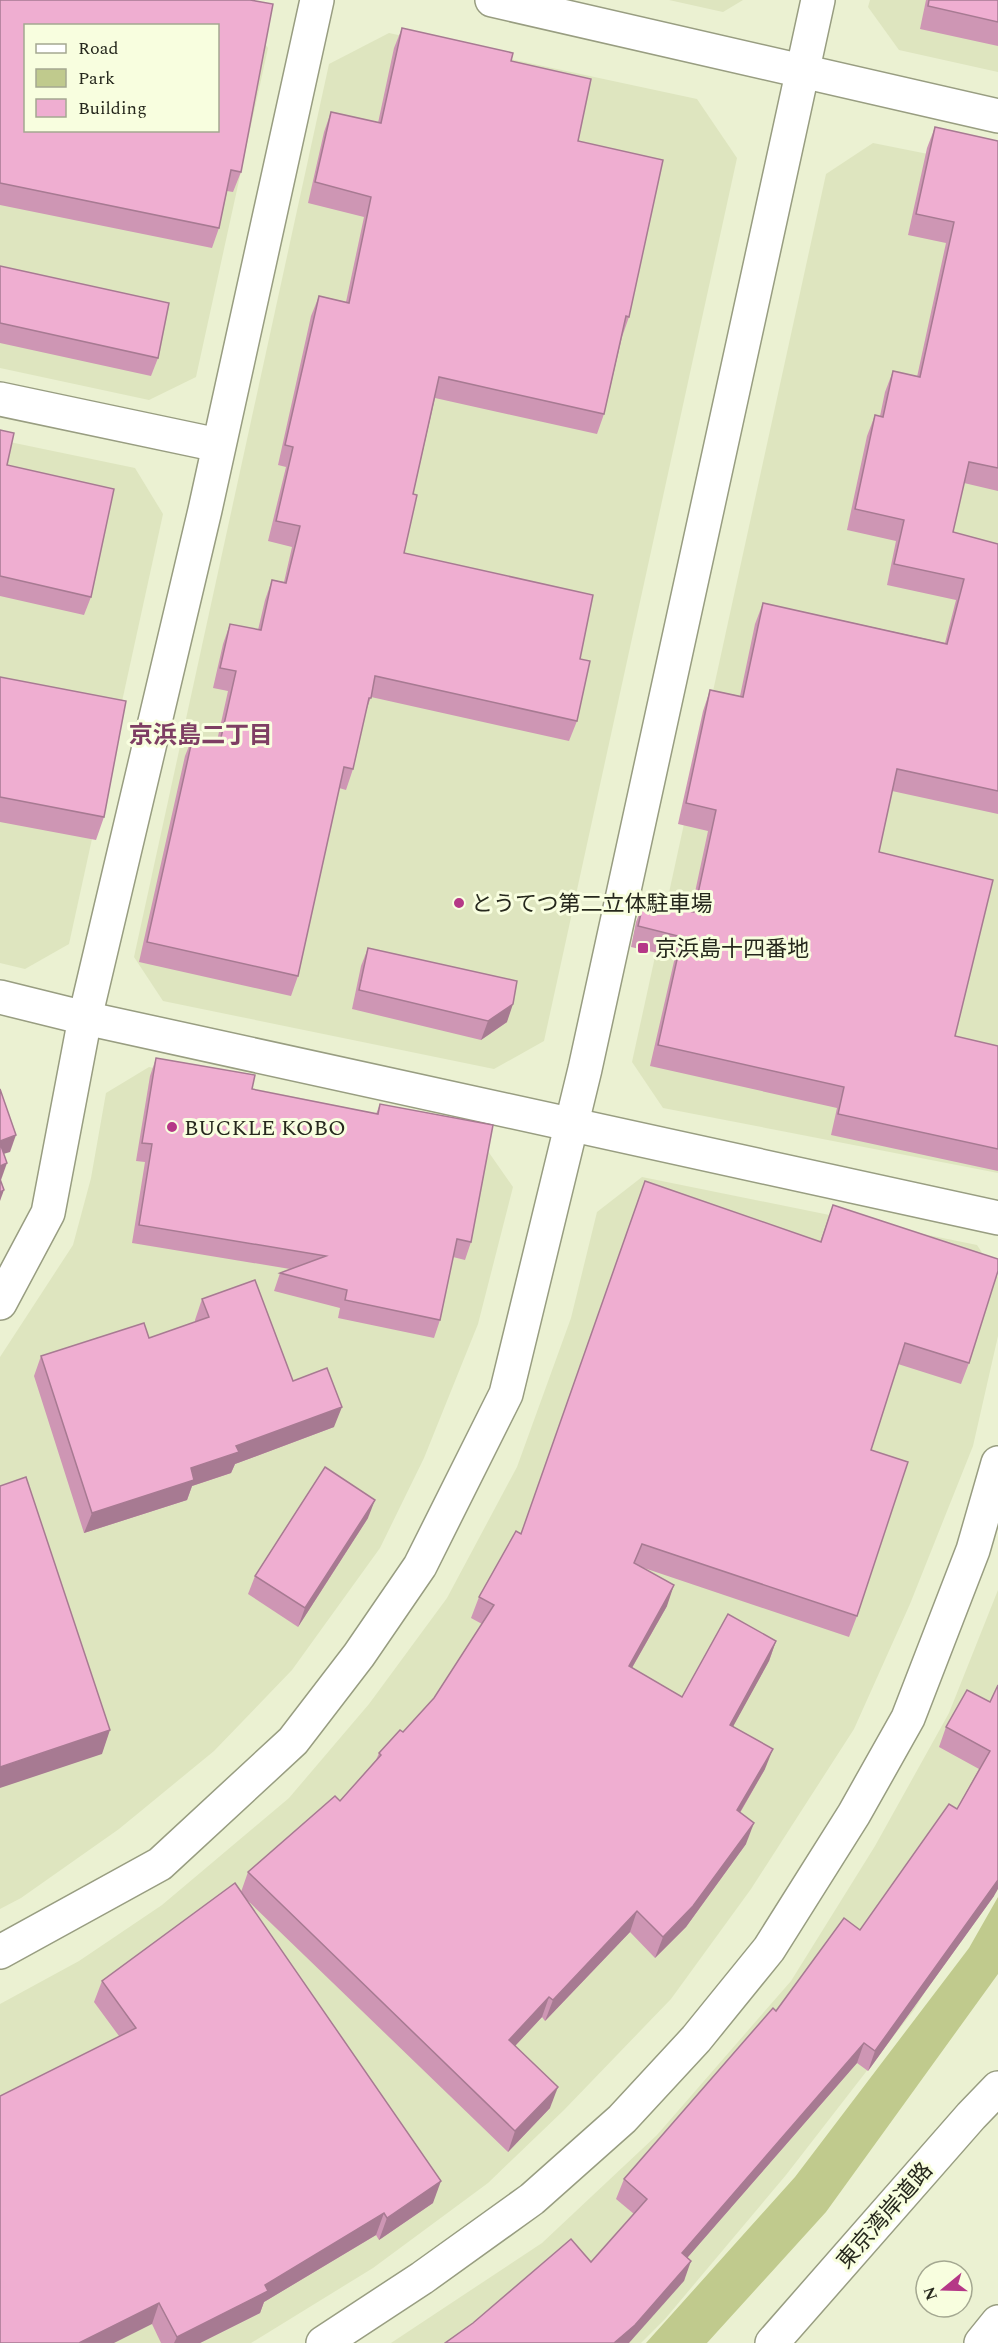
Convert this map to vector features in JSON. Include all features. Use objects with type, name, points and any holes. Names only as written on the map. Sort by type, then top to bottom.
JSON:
[{"type":"main road","points":[[0,1303],[48,1214],[85,1018],[218,445],[317,0]]},
{"type":"main road","points":[[492,0],[802,73],[998,116]]},
{"type":"main road","points":[[0,1952],[160,1864],[293,1741],[366,1645],[420,1566],[506,1394],[572,1125],[818,0]]},
{"type":"main road","points":[[0,399],[218,445]]},
{"type":"main road","points":[[0,997],[85,1018],[998,1218]]},
{"type":"main road","points":[[323,2343],[422,2278],[532,2199],[622,2119],[696,2038],[769,1949],[854,1814],[908,1718],[973,1550],[998,1463]]},
{"type":"main road","points":[[971,2115],[998,2067]]},
{"type":"main road","name":"東京湾岸道路","points":[[772,2343],[971,2115],[998,2088]]},
{"type":"main road","points":[[981,2343],[998,2322]]},
{"type":"shaded area","points":[[0,0],[232,0],[268,48],[196,377],[149,400],[0,368]]},
{"type":"shaded area","points":[[669,0],[743,0],[723,12]]},
{"type":"shaded area","points":[[870,0],[998,0],[998,72],[899,50],[868,7]]},
{"type":"shaded area","points":[[389,33],[697,99],[737,158],[544,1041],[494,1069],[163,1001],[134,957],[329,64]]},
{"type":"shaded area","points":[[873,143],[998,168],[998,1173],[663,1108],[632,1062],[826,174]]},
{"type":"shaded area","points":[[0,440],[135,468],[163,514],[69,944],[25,969],[0,963]]},
{"type":"shaded area","points":[[149,1067],[476,1134],[513,1187],[478,1324],[424,1458],[380,1548],[292,1670],[214,1751],[119,1829],[21,1898],[0,1909],[0,1357],[73,1245],[91,1178],[106,1093]]},
{"type":"shaded area","points":[[642,1177],[977,1245],[998,1277],[998,1336],[973,1446],[910,1604],[854,1729],[751,1889],[671,1999],[564,2110],[488,2183],[373,2268],[251,2343],[0,2343],[0,2004],[79,1961],[162,1905],[289,1798],[369,1704],[447,1598],[517,1467],[571,1318],[597,1212]]},
{"type":"shaded area","points":[[998,1590],[998,1873],[914,2010],[786,2175],[665,2319],[641,2343],[391,2343],[542,2243],[657,2135],[791,1981],[875,1846],[949,1713]]},
{"type":"green space","points":[[998,1897],[998,1974],[826,2212],[707,2343],[646,2343],[795,2177],[969,1948]]},
{"type":"building","points":[[0,0],[250,0],[273,4],[241,172],[231,170],[219,228],[0,183]]},
{"type":"building","points":[[929,0],[998,0],[998,22],[928,6]]},
{"type":"building","points":[[402,28],[513,53],[511,61],[591,79],[578,141],[663,160],[629,317],[626,316],[604,414],[439,377],[413,494],[417,495],[404,553],[593,595],[580,659],[590,661],[577,721],[375,676],[353,769],[344,767],[298,976],[147,942],[193,736],[220,742],[236,671],[220,668],[230,624],[261,630],[272,580],[286,583],[300,526],[276,521],[293,447],[285,445],[319,296],[349,303],[371,197],[315,182],[331,112],[381,123]]},
{"type":"building","points":[[935,127],[998,141],[998,468],[969,462],[953,532],[998,544],[998,791],[897,769],[879,852],[993,880],[955,1036],[998,1046],[998,1149],[838,1114],[844,1087],[658,1045],[682,937],[638,926],[644,901],[694,912],[716,810],[686,803],[710,690],[743,697],[763,603],[947,644],[964,579],[894,564],[904,520],[855,509],[875,415],[883,417],[893,371],[920,377],[954,222],[916,214]]},
{"type":"building","points":[[0,266],[169,303],[158,358],[0,323]]},
{"type":"building","points":[[0,430],[14,433],[7,465],[114,489],[91,597],[0,576]]},
{"type":"building","points":[[0,677],[126,701],[104,817],[0,797]]},
{"type":"building","points":[[368,948],[517,981],[513,1004],[488,1021],[359,990]]},
{"type":"building","points":[[156,1058],[255,1075],[252,1089],[378,1114],[380,1104],[493,1125],[471,1242],[457,1239],[440,1320],[345,1300],[347,1290],[280,1273],[326,1256],[139,1225],[152,1144],[142,1143]]},
{"type":"building","points":[[0,1089],[16,1135],[0,1141]]},
{"type":"building","points":[[0,1143],[7,1163],[0,1166]]},
{"type":"building","points":[[0,1179],[4,1190],[0,1192]]},
{"type":"building","points":[[645,1181],[821,1242],[833,1205],[998,1259],[998,1271],[969,1363],[905,1343],[871,1450],[908,1462],[857,1616],[642,1544],[634,1563],[674,1585],[629,1666],[682,1697],[728,1614],[776,1641],[730,1725],[773,1749],[737,1810],[754,1823],[693,1906],[663,1937],[637,1911],[553,2000],[549,1997],[509,2040],[558,2087],[515,2131],[248,1872],[335,1796],[340,1801],[381,1755],[379,1753],[400,1730],[403,1732],[434,1698],[494,1605],[479,1597],[516,1531],[521,1534]]},
{"type":"building","points":[[255,1280],[293,1381],[327,1368],[342,1407],[236,1446],[239,1452],[191,1468],[194,1480],[92,1513],[41,1356],[144,1323],[149,1338],[209,1317],[202,1299]]},
{"type":"building","points":[[325,1467],[375,1500],[305,1608],[255,1576]]},
{"type":"building","points":[[26,1477],[110,1730],[0,1767],[0,1486]]},
{"type":"building","points":[[998,1685],[998,1880],[875,2051],[864,2043],[682,2253],[691,2261],[635,2325],[614,2343],[445,2343],[473,2323],[571,2239],[591,2262],[647,2199],[624,2179],[773,2008],[776,2011],[844,1918],[860,1930],[949,1804],[957,1809],[990,1751],[946,1727],[967,1690],[990,1702]]},
{"type":"building","points":[[235,1883],[441,2181],[387,2218],[384,2213],[265,2285],[268,2291],[177,2337],[159,2303],[79,2343],[0,2343],[0,2096],[136,2028],[102,1981]]},
{"type":"place","name":"とうてつ第二立体駐車場","points":[[459,903]]},
{"type":"place","name":"京浜島十四番地","points":[[643,948]]},
{"type":"place","name":"BUCKLE KOBO","points":[[172,1127]]},
{"type":"district","name":"京浜島二丁目","points":[[201,735]]}]
